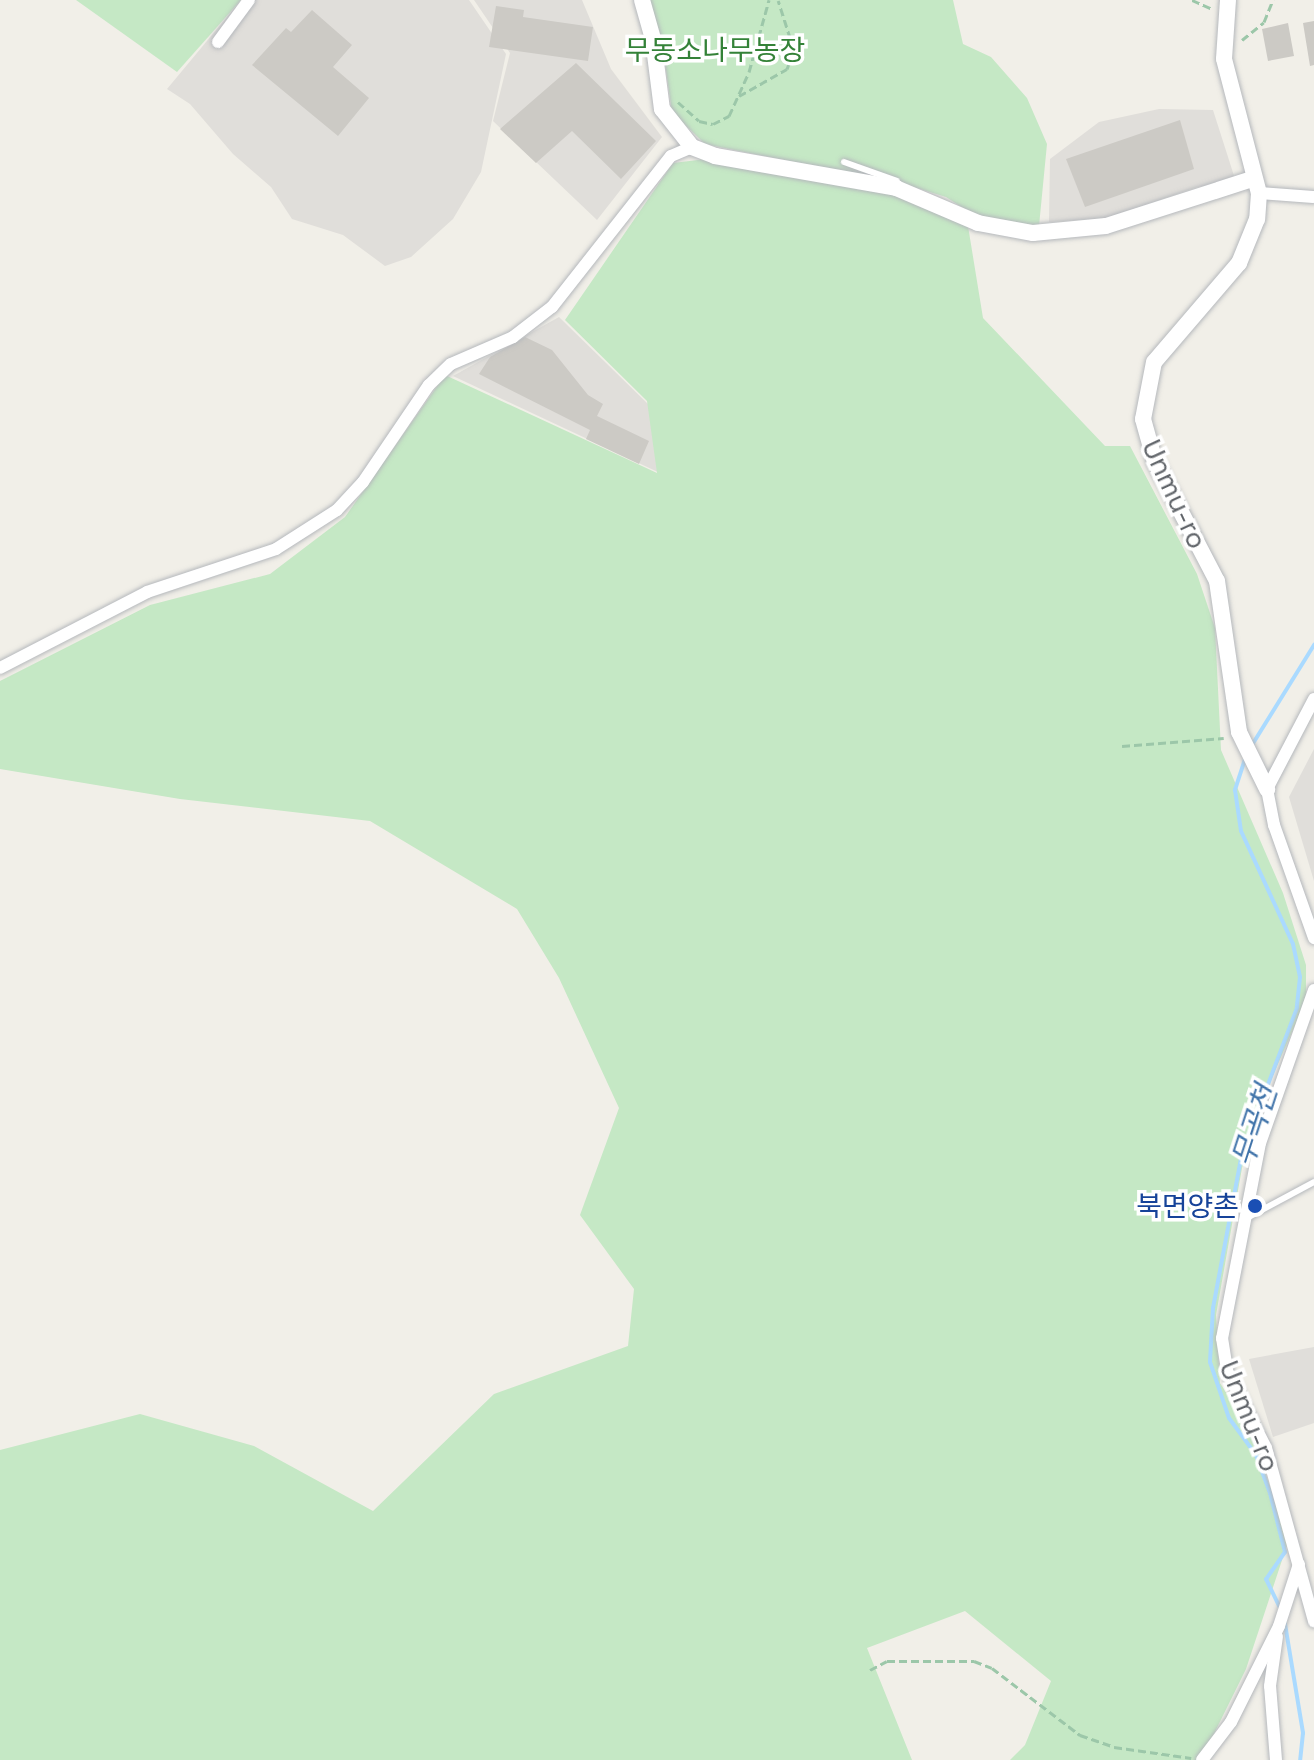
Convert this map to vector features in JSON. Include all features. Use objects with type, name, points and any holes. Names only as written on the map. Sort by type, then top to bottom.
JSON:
[{"type":"street","points":[[218,42],[249,0]]},
{"type":"street","points":[[642,0],[653,39],[662,109],[692,147]]},
{"type":"street","name":"Unmu-ro","points":[[1228,7],[1224,49],[1256,186],[1257,219],[1239,263],[1154,362],[1143,419],[1155,462],[1217,581],[1239,732],[1267,789]]},
{"type":"street","points":[[0,668],[147,592],[276,549],[337,510],[363,482],[429,385],[451,364],[513,337],[552,307],[671,156],[692,147],[921,195],[1005,231],[1057,233],[1106,226],[1256,186],[1314,197]]},
{"type":"street","points":[[1314,699],[1267,789],[1274,825],[1314,938]]},
{"type":"street","name":"Unmu-ro","points":[[1314,990],[1260,1143],[1222,1338],[1227,1371],[1266,1448],[1314,1621]]},
{"type":"street","points":[[1203,1760],[1231,1722],[1279,1626],[1299,1564]]},
{"type":"street","points":[[1276,1760],[1270,1686],[1279,1626]]},
{"type":"lane","points":[[844,162],[921,195]]},
{"type":"lane","points":[[1245,1219],[1314,1182]]},
{"type":"path","points":[[658,88],[699,121],[713,124],[729,116],[769,0]]},
{"type":"path","points":[[737,96],[787,69],[794,50],[778,0]]},
{"type":"path","points":[[1192,0],[1228,7]]},
{"type":"path","points":[[1224,49],[1264,22],[1273,0]]},
{"type":"path","points":[[1122,746],[1149,740],[1217,742],[1239,732]]},
{"type":"path","points":[[870,1670],[901,1660],[974,1661],[992,1668],[1080,1735],[1114,1747],[1203,1760]]},
{"type":"shaded area","points":[[241,0],[469,0],[506,54],[481,172],[453,219],[411,257],[385,266],[343,235],[292,219],[271,187],[233,154],[190,104],[167,89]]},
{"type":"shaded area","points":[[474,0],[582,0],[611,69],[662,137],[597,220],[493,121],[510,53]]},
{"type":"shaded area","points":[[1159,109],[1213,110],[1236,182],[1197,187],[1108,218],[1049,222],[1050,159],[1099,122]]},
{"type":"shaded area","points":[[559,317],[649,405],[660,473],[453,376]]},
{"type":"shaded area","points":[[1314,749],[1314,881],[1289,797]]},
{"type":"shaded area","points":[[1314,1347],[1314,1423],[1273,1437],[1249,1359]]},
{"type":"green space","points":[[76,0],[241,0],[177,72]]},
{"type":"green space","name":"무동소나무농장","points":[[649,0],[953,0],[963,44],[991,57],[1027,98],[1047,144],[1039,226],[1005,224],[974,215],[946,197],[907,185],[705,144],[672,112],[662,42]]},
{"type":"green space","points":[[706,159],[753,171],[863,186],[921,201],[968,226],[983,318],[1105,446],[1130,446],[1197,574],[1215,628],[1221,750],[1283,893],[1306,965],[1306,1000],[1260,1105],[1242,1168],[1216,1315],[1220,1383],[1252,1433],[1288,1542],[1246,1669],[1201,1760],[1010,1760],[1025,1745],[1051,1681],[965,1611],[867,1648],[912,1760],[0,1760],[0,1450],[140,1414],[254,1446],[373,1511],[494,1394],[628,1346],[634,1289],[580,1215],[619,1108],[559,978],[517,909],[370,821],[180,799],[0,769],[0,681],[150,605],[270,574],[345,517],[445,375],[657,473],[647,401],[565,320],[673,163]]},
{"type":"building","points":[[496,6],[524,10],[523,17],[593,27],[588,61],[489,47]]},
{"type":"building","points":[[312,10],[352,45],[333,67],[369,98],[338,136],[252,65],[286,28],[291,32]]},
{"type":"building","points":[[1314,21],[1314,65],[1310,66],[1303,23]]},
{"type":"building","points":[[1288,23],[1294,56],[1268,61],[1262,29]]},
{"type":"building","points":[[576,63],[656,141],[621,179],[572,131],[536,163],[500,129]]},
{"type":"building","points":[[1180,120],[1194,169],[1085,207],[1066,159]]},
{"type":"building","points":[[525,337],[552,350],[588,395],[603,404],[597,416],[649,441],[639,464],[586,439],[590,430],[479,374],[490,357]]},
{"type":"waterway","name":"무곡천","points":[[1252,745],[1314,645]]},
{"type":"waterway","name":"무곡천","points":[[1246,756],[1235,790],[1241,831],[1293,944],[1300,977],[1297,1008],[1242,1153],[1213,1308],[1210,1362],[1229,1418],[1256,1455],[1270,1493],[1285,1552],[1266,1579],[1281,1610]]},
{"type":"waterway","name":"무곡천","points":[[1284,1618],[1303,1733],[1300,1760]]},
{"type":"place","name":"북면양촌","points":[[1255,1206]]}]
